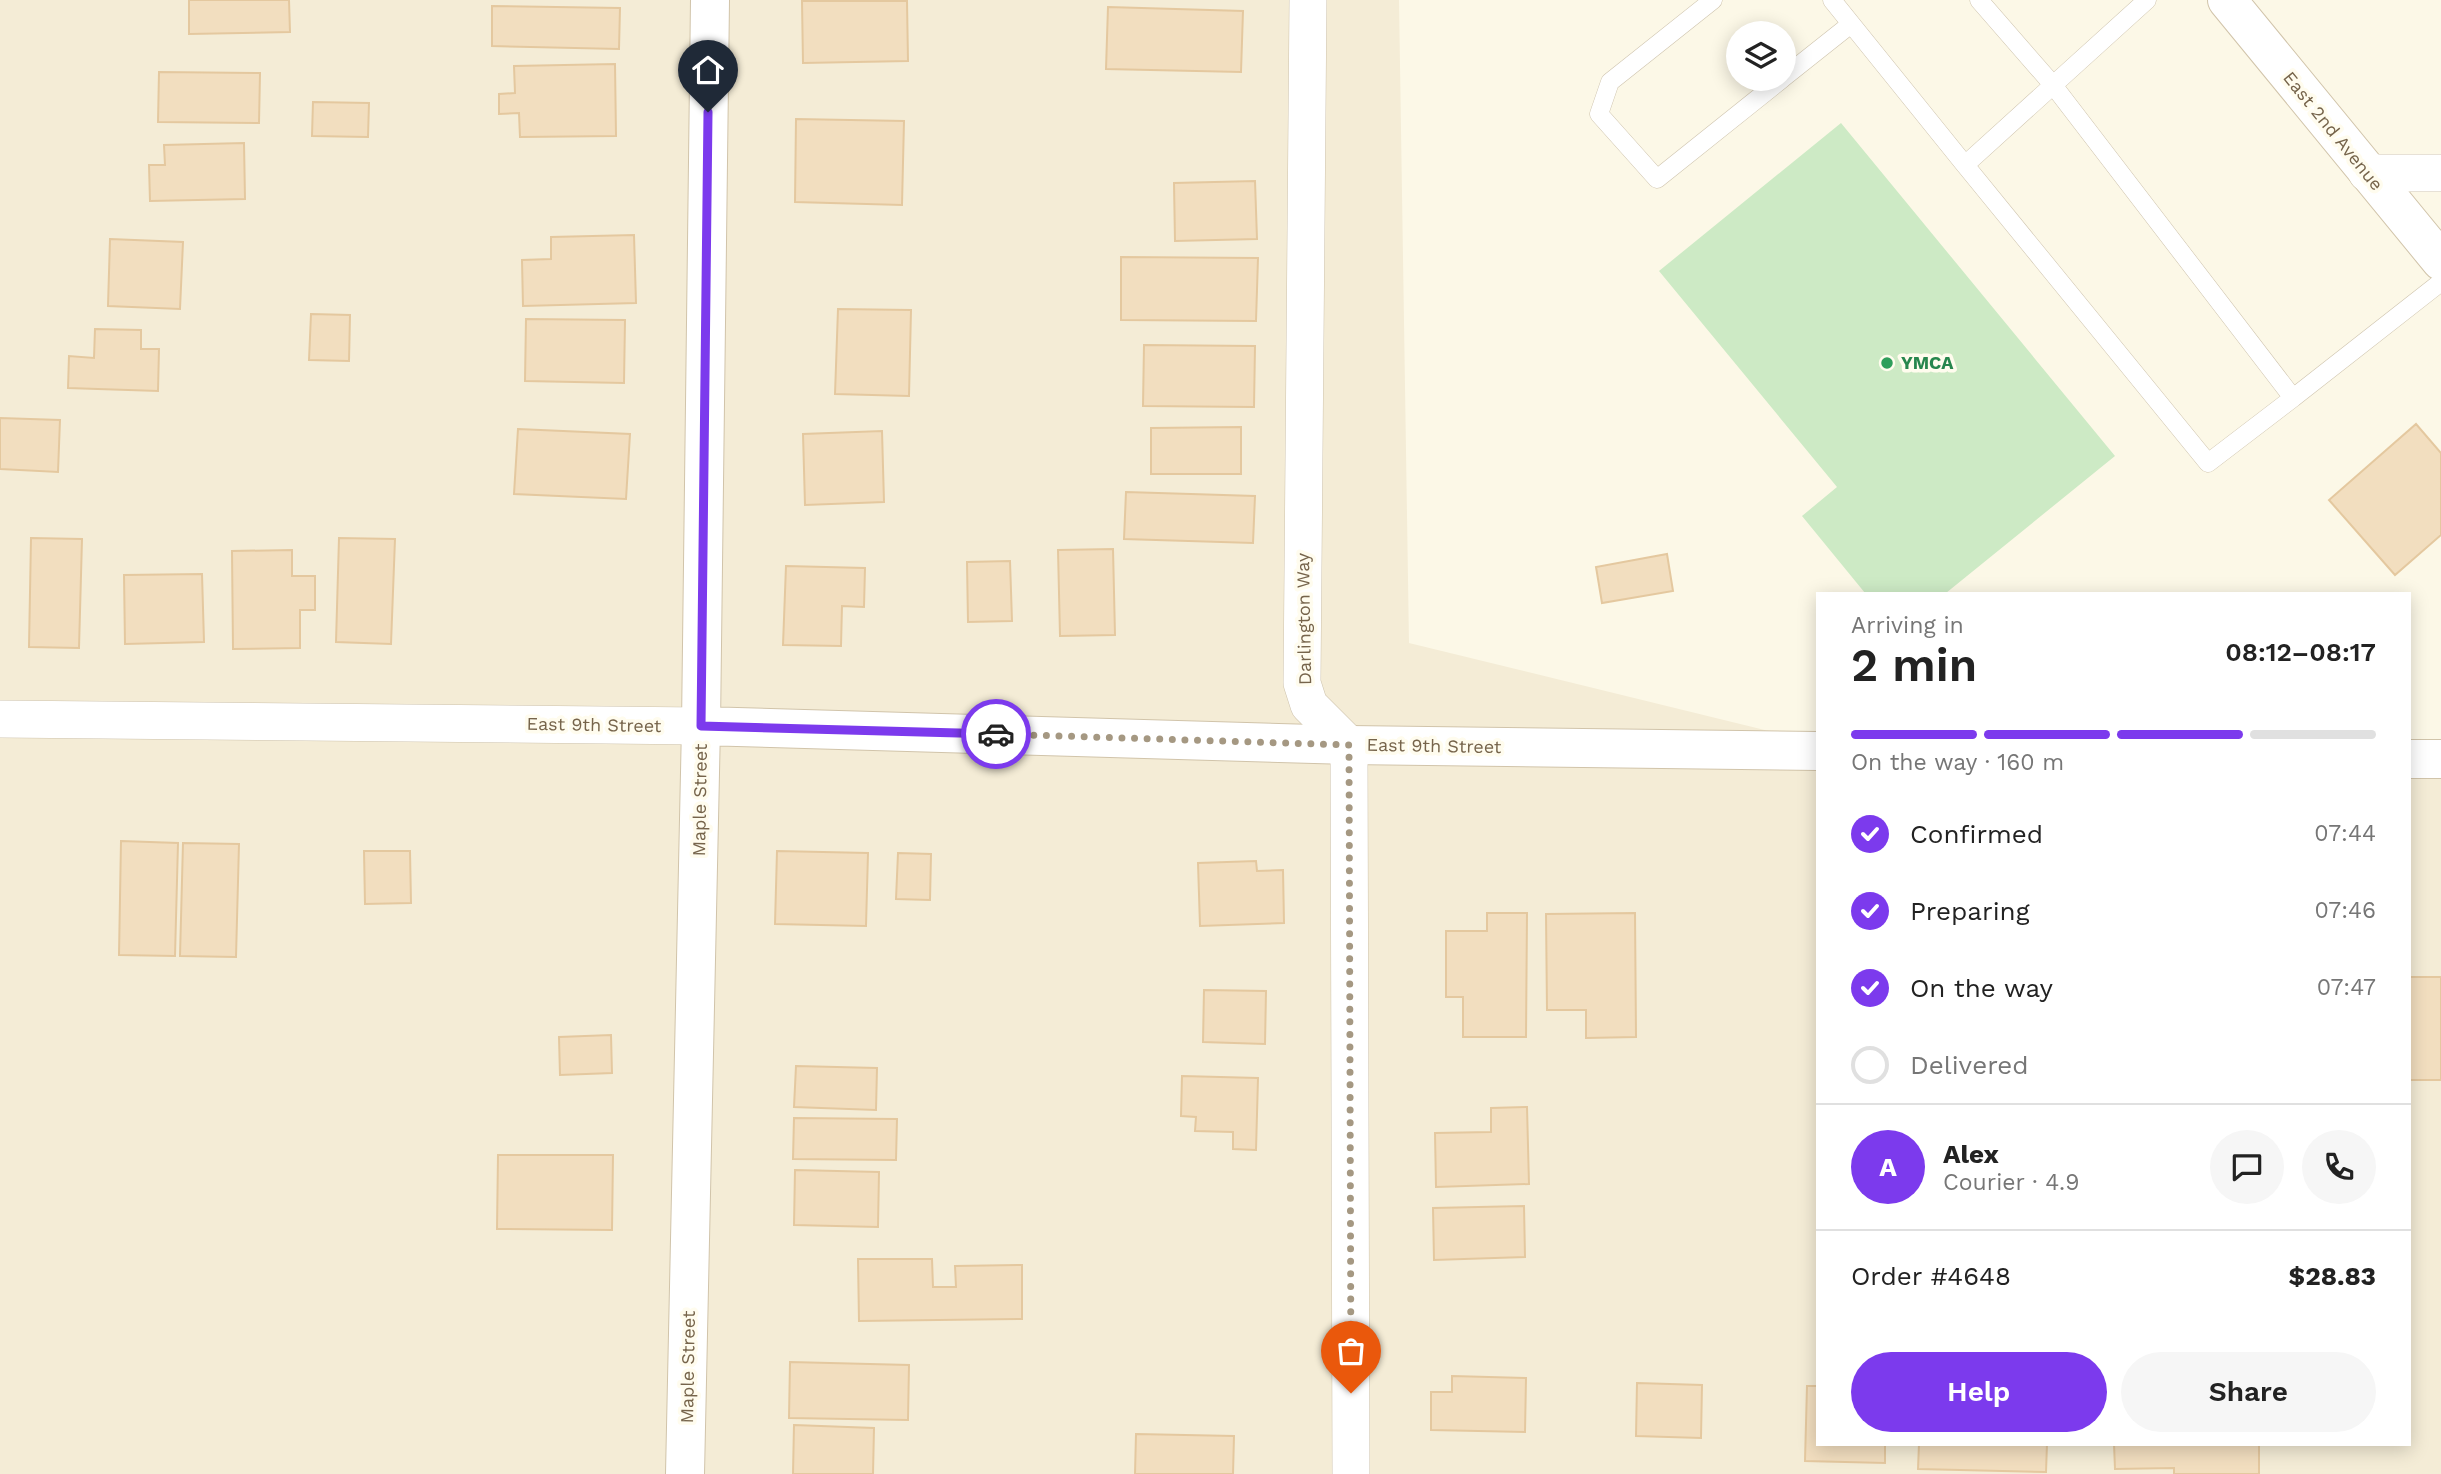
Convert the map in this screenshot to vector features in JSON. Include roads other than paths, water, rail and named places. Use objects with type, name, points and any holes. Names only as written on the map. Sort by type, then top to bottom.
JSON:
[{"type":"main road","name":"Maple Street","points":[[685,1474],[701,726],[710,0]]},
{"type":"main road","name":"East 2nd Avenue","points":[[2227,0],[2441,261]]},
{"type":"main road","name":"East 9th Street","points":[[701,726],[1349,745],[1816,751]]},
{"type":"main road","points":[[2411,759],[2441,759]]},
{"type":"street","name":"Darlington Way","points":[[1308,0],[1302,683],[1309,705],[1349,745]]},
{"type":"street","points":[[2367,173],[2441,173]]},
{"type":"street","name":"East 9th Street","points":[[0,719],[701,726]]},
{"type":"street","points":[[1349,745],[1351,1474]]},
{"type":"lane","points":[[1713,0],[1610,82],[1599,114],[1657,179],[1767,91]]},
{"type":"lane","points":[[1832,0],[2208,463],[2441,282]]},
{"type":"lane","points":[[1979,0],[2053,85],[2293,398]]},
{"type":"lane","points":[[1965,164],[2147,0]]},
{"type":"lane","points":[[1796,68],[1851,24]]},
{"type":"place","name":"YMCA","points":[[1887,363]]}]
